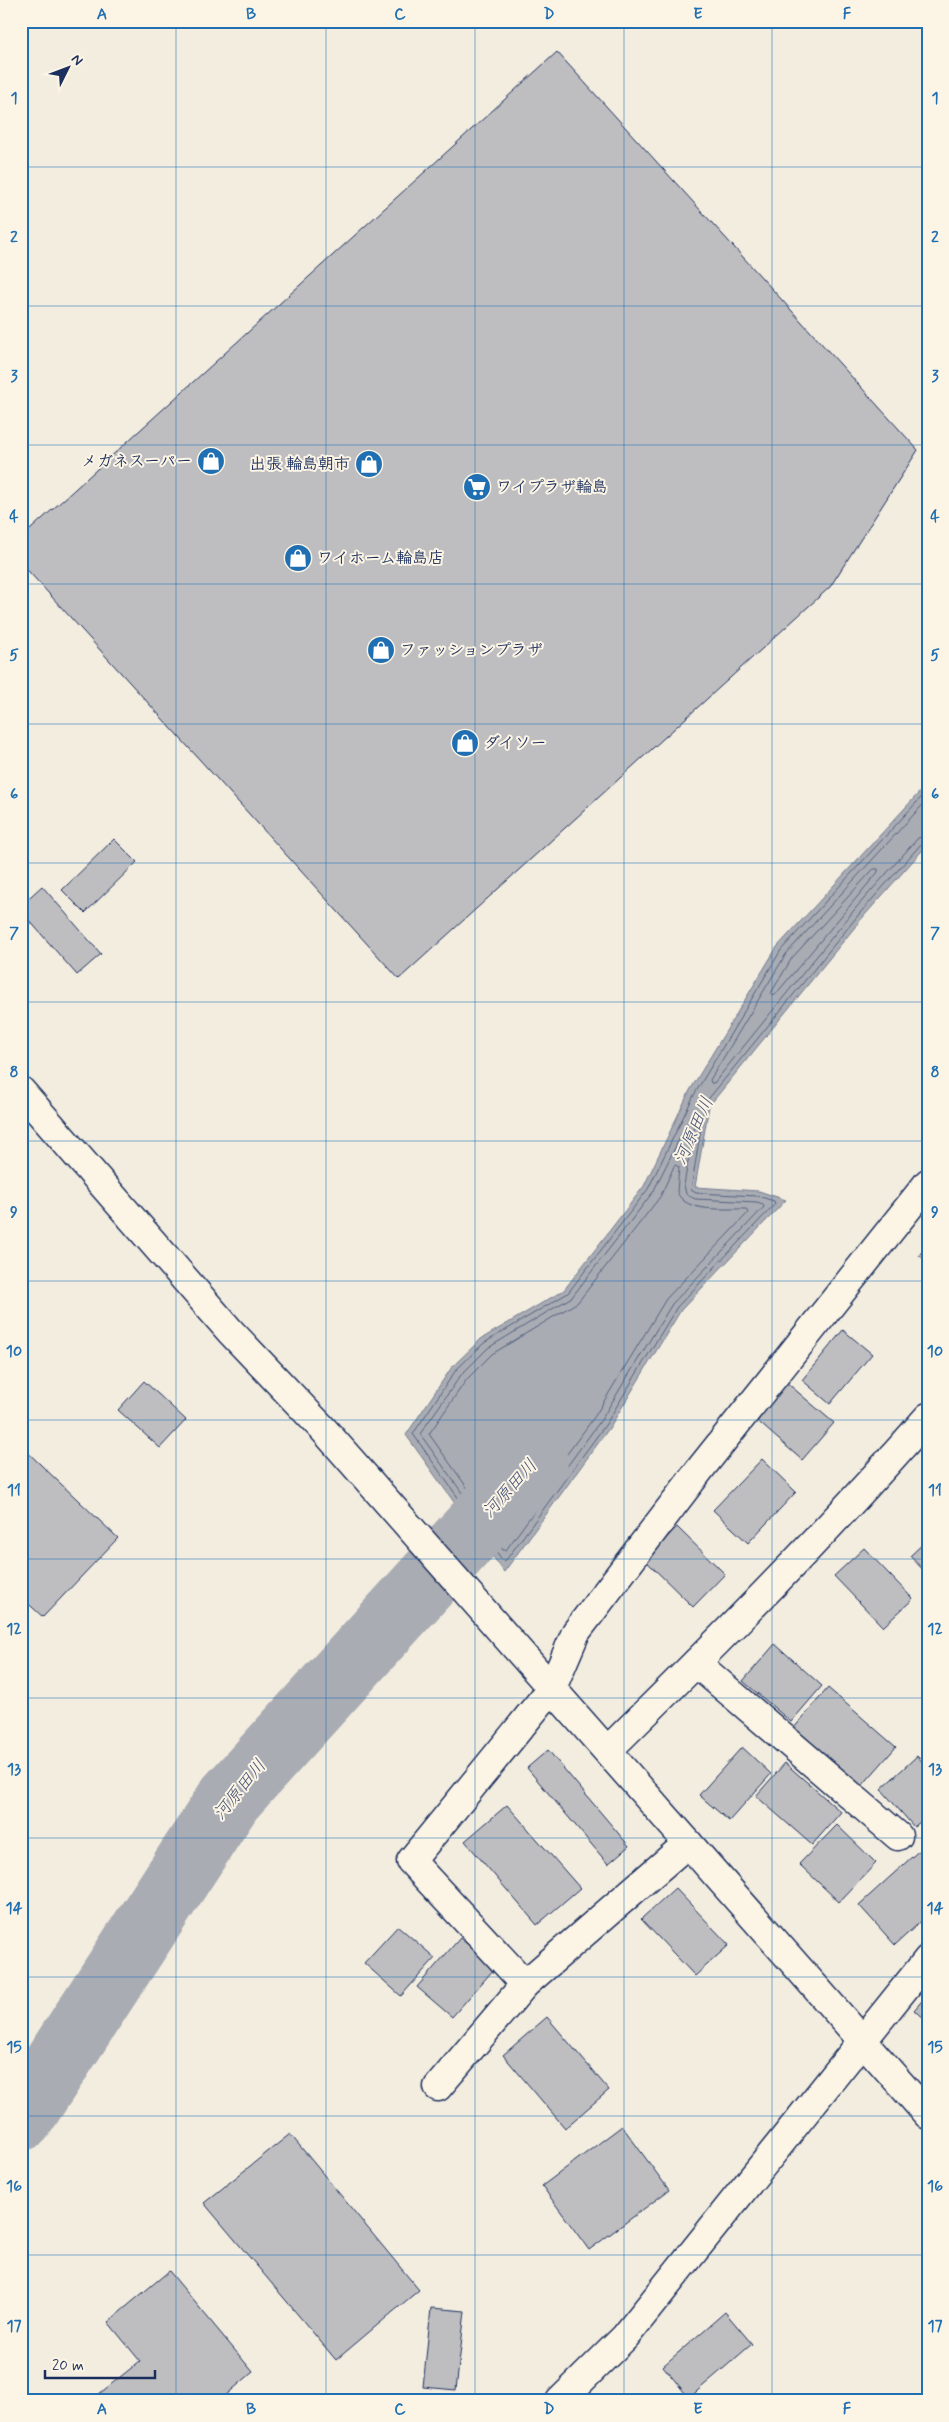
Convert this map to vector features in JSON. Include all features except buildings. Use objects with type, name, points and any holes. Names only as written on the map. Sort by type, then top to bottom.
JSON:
[{"type":"street","points":[[21,1091],[230,1331],[329,1436],[928,2115]]},
{"type":"street","points":[[525,1984],[411,1861],[552,1688],[576,1632],[701,1468],[928,1183]]},
{"type":"street","points":[[608,1750],[696,1663],[876,1477],[928,1417]]},
{"type":"street","points":[[696,1663],[898,1836]]},
{"type":"street","points":[[438,2087],[525,1984],[688,1842]]},
{"type":"street","points":[[560,2401],[625,2337],[928,1959]]},
{"type":"water","points":[[928,783],[928,844],[864,916],[709,1106],[695,1187],[759,1191],[786,1200],[681,1310],[610,1427],[504,1572],[406,1435],[452,1367],[481,1339],[564,1290],[644,1186],[689,1092],[777,947]]},
{"type":"waterway","name":"河原田川","points":[[21,2118],[230,1798],[535,1462]]},
{"type":"place","name":"メガネスーパー","points":[[211,461]]},
{"type":"place","name":"出張 輪島朝市","points":[[369,464]]},
{"type":"place","name":"ワイプラザ輪島","points":[[477,487]]},
{"type":"place","name":"ワイホーム輪島店","points":[[298,558]]},
{"type":"place","name":"ファッションプラザ","points":[[381,650]]},
{"type":"place","name":"ダイソー","points":[[465,743]]}]
